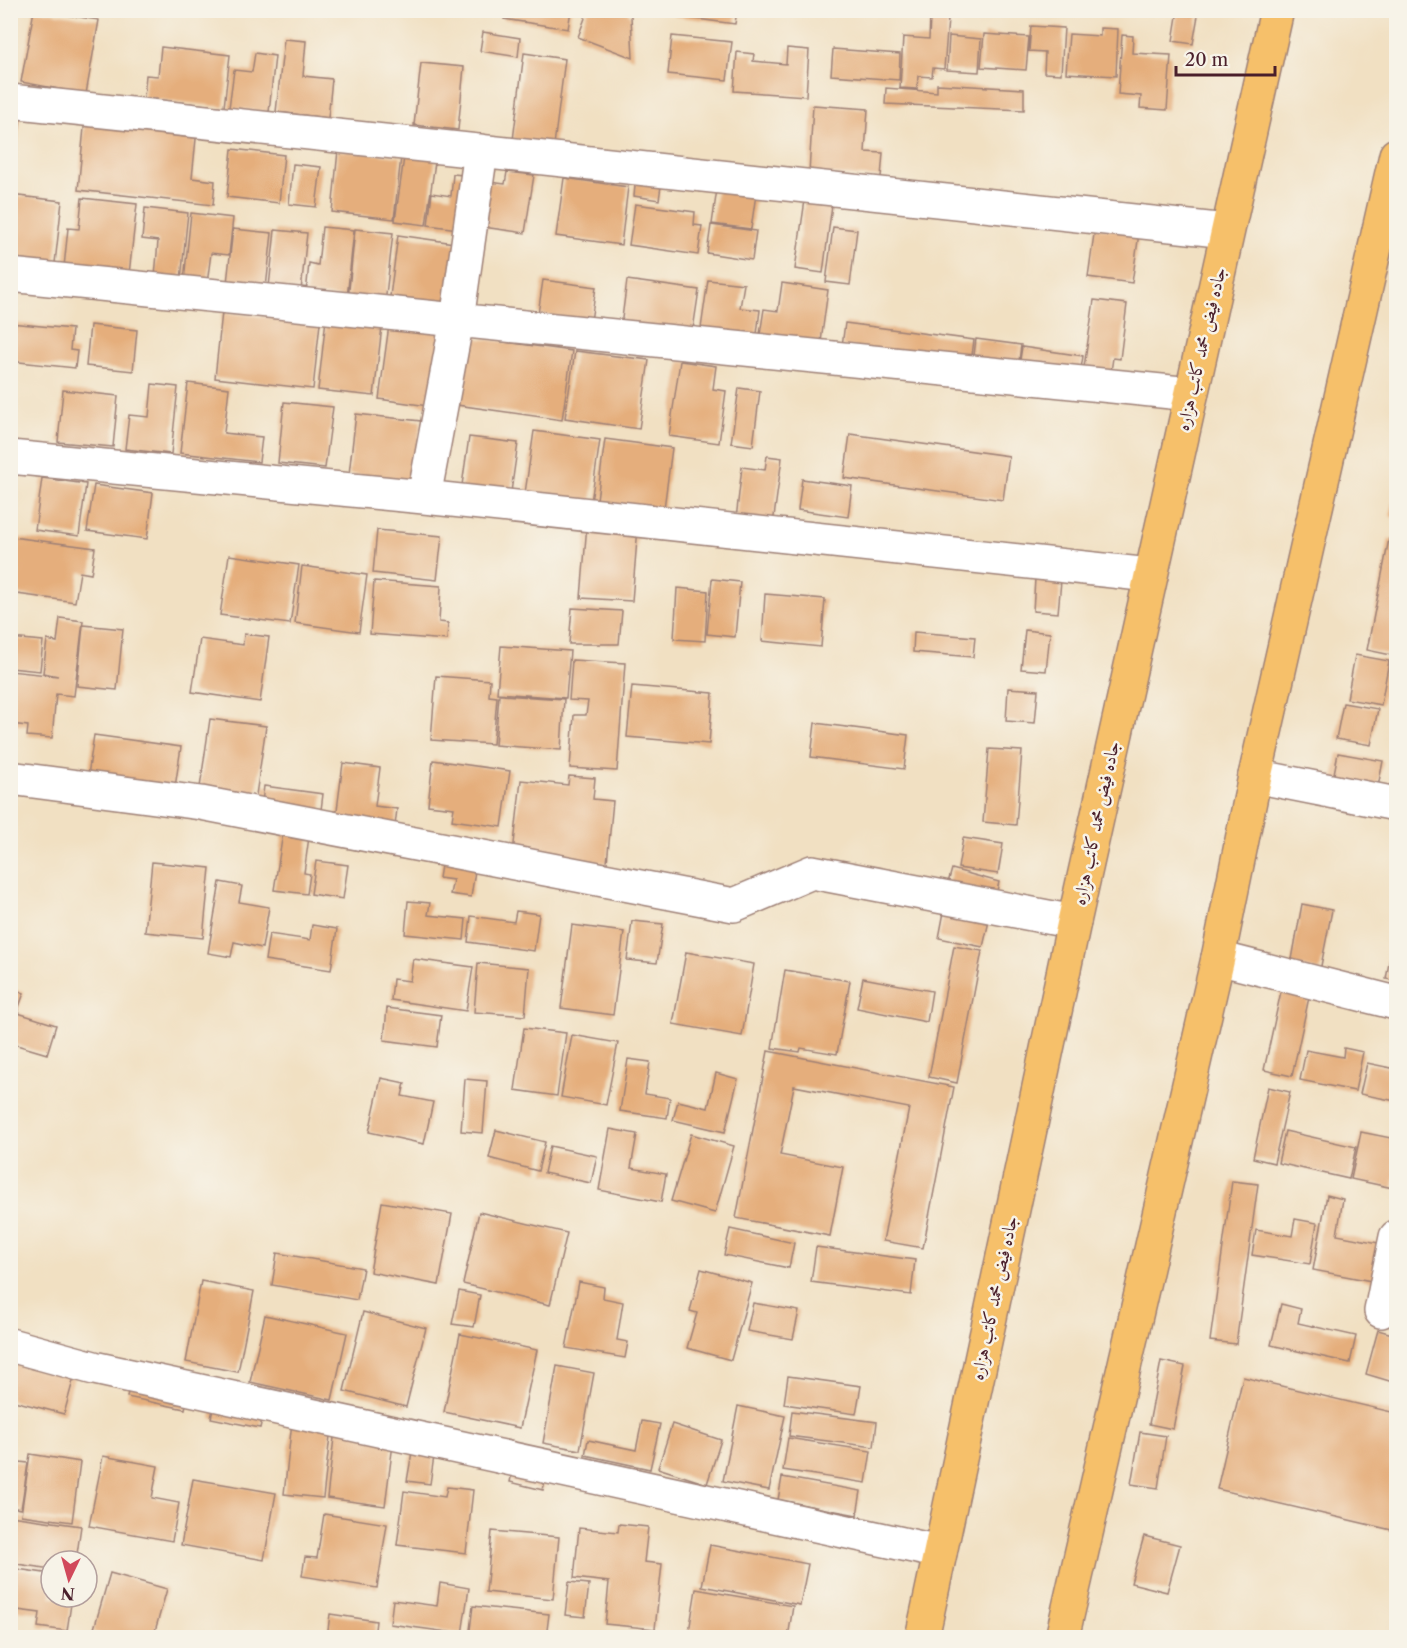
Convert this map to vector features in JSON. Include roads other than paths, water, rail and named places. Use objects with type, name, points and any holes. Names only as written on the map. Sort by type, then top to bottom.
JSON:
[{"type":"main road","name":"جاده فیض محمد کاتب هزاره","points":[[922,1638],[1074,922],[1277,10]]},
{"type":"main road","points":[[1062,1638],[1218,958],[1255,776],[1396,155]]},
{"type":"street","points":[[10,101],[1227,231]]},
{"type":"street","points":[[424,497],[458,320],[481,151]]},
{"type":"street","points":[[10,275],[1191,394]]},
{"type":"street","points":[[10,457],[424,497],[1150,575]]},
{"type":"street","points":[[1255,776],[1396,804]]},
{"type":"street","points":[[10,778],[201,803],[734,905],[812,872],[1074,922]]},
{"type":"street","points":[[1218,958],[1396,1003]]},
{"type":"street","points":[[1381,1311],[1396,1237]]},
{"type":"street","points":[[10,1345],[94,1368],[940,1552]]}]
